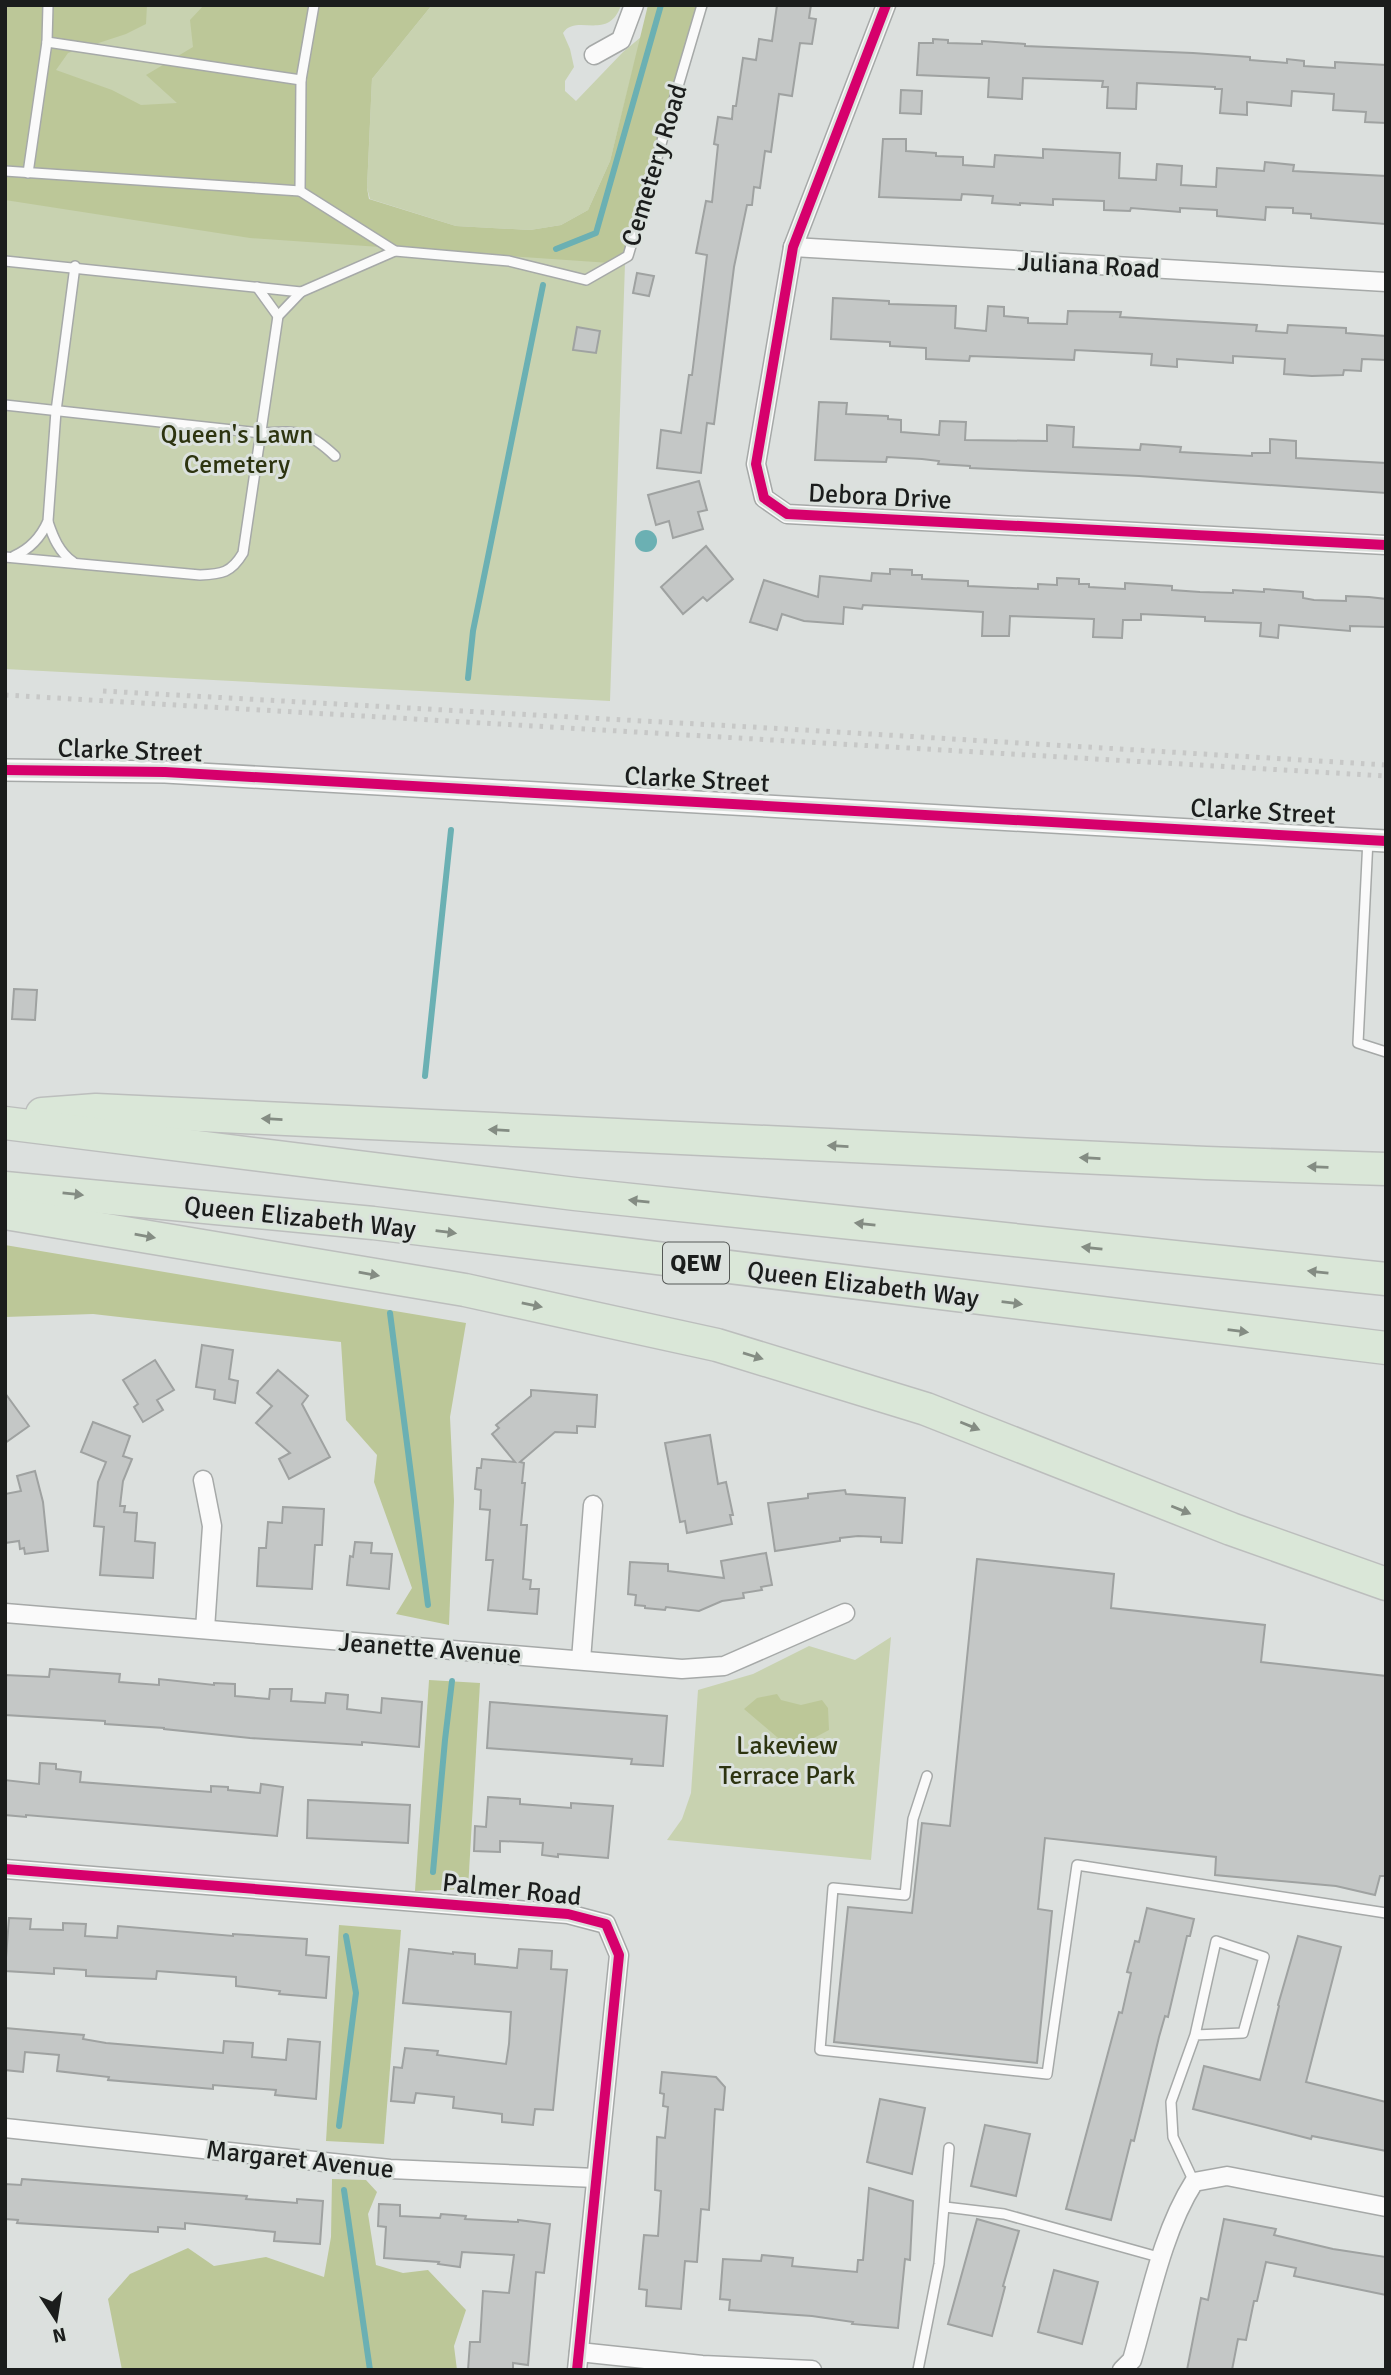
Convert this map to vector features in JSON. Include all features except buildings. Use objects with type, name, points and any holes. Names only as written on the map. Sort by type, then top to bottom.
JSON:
[{"type":"highway","points":[[5,1116],[96,1110],[1179,1162],[1386,1169]]},
{"type":"highway","name":"Queen Elizabeth Way","points":[[5,1123],[575,1194],[1386,1279]]},
{"type":"highway","name":"Queen Elizabeth Way","points":[[5,1188],[373,1223],[1386,1348]]},
{"type":"highway","points":[[5,1213],[465,1290],[717,1345],[926,1409],[1231,1529],[1386,1584]]},
{"type":"street","points":[[594,55],[621,40],[634,5]]},
{"type":"street","name":"Debora Drive","points":[[886,5],[793,247],[756,464],[764,498],[787,514],[1386,545]]},
{"type":"street","name":"Juliana Road","points":[[793,247],[1386,282]]},
{"type":"street","name":"Clarke Street","points":[[5,770],[179,773],[1377,840]]},
{"type":"street","points":[[203,1480],[212,1526],[205,1629]]},
{"type":"street","points":[[581,1660],[593,1505]]},
{"type":"street","name":"Jeanette Avenue","points":[[5,1613],[682,1669],[724,1666],[845,1614]]},
{"type":"street","name":"Palmer Road","points":[[5,1869],[568,1914],[606,1924],[619,1955],[578,2361]]},
{"type":"street","name":"Margaret Avenue","points":[[5,2128],[390,2169],[596,2178]]},
{"type":"street","points":[[1122,2370],[1132,2360],[1162,2258],[1182,2201],[1194,2182],[1227,2176],[1386,2207]]},
{"type":"street","points":[[578,2361],[812,2370]]},
{"type":"lane","points":[[29,173],[47,42],[48,5]]},
{"type":"lane","points":[[300,191],[301,80],[314,5]]},
{"type":"lane","name":"Cemetery Road","points":[[395,251],[509,261],[586,279],[628,256],[702,5]]},
{"type":"lane","points":[[47,42],[301,80]]},
{"type":"lane","points":[[5,171],[300,191],[395,251]]},
{"type":"lane","points":[[8,557],[200,575],[221,574],[235,566],[243,553],[278,316],[301,292],[395,251]]},
{"type":"lane","points":[[5,261],[75,266],[301,292]]},
{"type":"lane","points":[[74,563],[66,558],[52,538],[48,521],[56,411],[75,266]]},
{"type":"lane","points":[[257,287],[278,316]]},
{"type":"lane","points":[[5,405],[261,433],[298,431],[321,442],[335,456]]},
{"type":"lane","points":[[8,557],[32,545],[48,521]]},
{"type":"lane","points":[[1377,840],[1358,1043],[1386,1052]]},
{"type":"lane","points":[[927,1776],[913,1819],[905,1895],[832,1888],[820,2050],[1047,2074],[1077,1865],[1386,1913]]},
{"type":"lane","points":[[1194,2182],[1173,2137],[1171,2102],[1195,2035],[1216,1941],[1264,1957],[1243,2033],[1195,2035]]},
{"type":"lane","points":[[918,2370],[939,2264],[949,2148]]},
{"type":"lane","points":[[945,2207],[1004,2214],[1162,2258]]},
{"type":"green space","name":"Queen's Lawn Cemetery","points":[[5,5],[367,5],[328,236],[625,264],[610,701],[5,669]]},
{"type":"green space","points":[[5,5],[147,5],[146,24],[126,34],[68,53],[56,70],[112,90],[141,105],[177,103],[146,75],[193,47],[190,20],[204,5],[432,5],[372,79],[367,188],[369,199],[456,226],[530,230],[561,225],[588,210],[610,161],[648,5],[703,5],[625,264],[250,238],[5,200]]},
{"type":"green space","points":[[432,5],[621,5],[616,16],[609,22],[601,25],[576,25],[563,33],[574,67],[565,81],[565,91],[576,101],[641,37],[610,161],[588,210],[561,225],[530,230],[456,226],[370,199],[367,188],[372,79]]},
{"type":"green space","points":[[5,1245],[466,1323],[450,1417],[454,1501],[449,1625],[396,1614],[412,1588],[374,1482],[377,1455],[346,1420],[341,1342],[93,1314],[5,1317]]},
{"type":"green space","name":"Lakeview Terrace Park","points":[[891,1637],[871,1860],[667,1840],[682,1819],[691,1793],[698,1690],[753,1674],[809,1646],[855,1660]]},
{"type":"green space","points":[[429,1680],[480,1683],[468,1889],[415,1891]]},
{"type":"green space","points":[[777,1694],[781,1700],[801,1705],[822,1700],[828,1708],[829,1730],[810,1740],[784,1743],[744,1709],[757,1698]]},
{"type":"green space","points":[[339,1925],[401,1930],[384,2144],[326,2141]]},
{"type":"green space","points":[[332,2179],[366,2180],[377,2192],[368,2214],[376,2265],[403,2273],[428,2270],[466,2310],[454,2346],[457,2370],[122,2370],[108,2299],[130,2274],[188,2248],[214,2266],[266,2257],[324,2277],[331,2237]]},
{"type":"water","points":[[646,530],[654,533],[657,541],[654,549],[646,552],[638,549],[635,541],[638,533]]},
{"type":"waterway","points":[[556,249],[596,233],[661,5]]},
{"type":"waterway","points":[[468,678],[473,631],[543,285]]},
{"type":"waterway","points":[[425,1076],[451,830]]},
{"type":"waterway","points":[[390,1313],[428,1605]]},
{"type":"waterway","points":[[433,1872],[452,1681]]},
{"type":"waterway","points":[[339,2126],[356,1993],[346,1936]]},
{"type":"waterway","points":[[344,2190],[370,2370]]},
{"type":"railway","points":[[103,691],[1386,765]]},
{"type":"railway","points":[[5,695],[1386,776]]},
{"type":"cycle path","points":[[886,5],[793,247],[756,464],[764,498],[787,514],[1386,545]]},
{"type":"cycle path","points":[[5,770],[165,772],[1386,841]]},
{"type":"cycle path","points":[[5,1869],[568,1914],[606,1924],[619,1955],[577,2370]]}]
